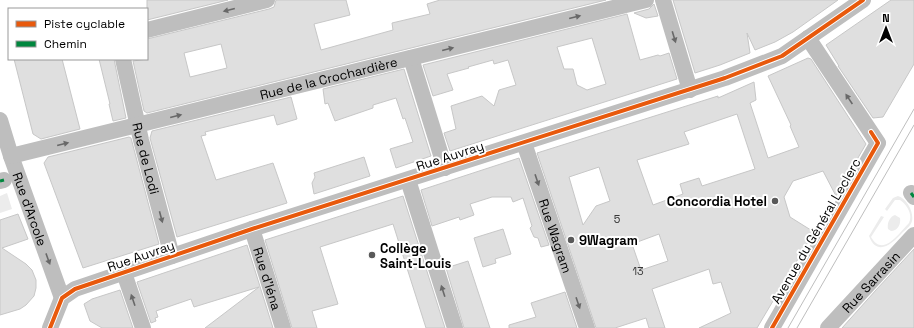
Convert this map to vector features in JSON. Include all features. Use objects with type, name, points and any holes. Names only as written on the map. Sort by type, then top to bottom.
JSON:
[{"type":"street","points":[[148,30],[267,0]]},
{"type":"street","name":"Rue de la Crochardière","points":[[18,155],[646,0]]},
{"type":"street","points":[[663,0],[690,90]]},
{"type":"street","name":"Rue Auvray","points":[[68,294],[252,229],[725,78],[782,56],[863,0]]},
{"type":"street","name":"Avenue du Général Leclerc","points":[[772,328],[878,143],[808,38]]},
{"type":"street","points":[[410,58],[445,168]]},
{"type":"street","name":"Rue de Lodi","points":[[123,60],[138,125],[172,256]]},
{"type":"street","name":"Rue d'Arcole","points":[[0,120],[18,155],[68,294]]},
{"type":"street","name":"Rue Wagram","points":[[524,143],[587,328]]},
{"type":"street","points":[[408,180],[455,328]]},
{"type":"street","name":"Rue d'Iéna","points":[[252,229],[283,328]]},
{"type":"street","name":"Rue Sarrasin","points":[[828,328],[914,236]]},
{"type":"street","points":[[124,273],[143,328]]},
{"type":"street","points":[[50,328],[68,294]]},
{"type":"shaded area","points":[[7,193],[12,209],[0,213],[0,196]]},
{"type":"shaded area","points":[[898,196],[907,203],[911,210],[911,223],[908,228],[894,241],[885,246],[876,246],[869,236],[881,216],[884,217],[871,237],[876,243],[881,245],[891,242],[909,223],[909,210],[900,200],[895,200],[887,211],[885,209],[893,198]]},
{"type":"shaded area","points":[[895,215],[900,218],[900,223],[897,228],[891,231],[888,229],[888,223],[891,217]]},
{"type":"building","points":[[147,0],[228,0],[148,20]]},
{"type":"building","points":[[276,0],[346,0],[350,15],[314,24],[321,50],[393,30],[392,23],[430,14],[427,4],[440,0],[606,0],[147,113],[144,111],[133,61],[148,60],[148,39],[274,7]],"holes":[[[221,44],[227,68],[190,77],[184,53]]]},
{"type":"building","points":[[673,0],[838,0],[793,32],[775,42],[755,50],[747,33],[750,53],[695,73]]},
{"type":"building","points":[[891,0],[914,0],[914,64],[883,117],[873,118],[838,66],[826,45]]},
{"type":"building","points":[[654,4],[658,16],[646,18],[634,13],[649,9]]},
{"type":"building","points":[[627,14],[640,60],[669,53],[677,79],[450,151],[444,133],[456,129],[451,106],[482,96],[494,106],[499,90],[516,85],[508,60],[494,64],[493,60],[447,74],[453,90],[433,96],[423,65]],"holes":[[[592,38],[606,84],[587,90],[577,85],[573,69],[564,69],[557,47]]]},
{"type":"building","points":[[808,58],[811,59],[866,144],[836,196],[823,171],[793,181],[784,197],[790,217],[814,232],[757,328],[699,328],[731,313],[721,282],[713,284],[709,269],[652,289],[665,328],[649,328],[646,318],[615,328],[596,328],[537,153],[718,96],[718,98],[754,82],[756,100],[750,103],[768,158],[799,147],[790,126],[791,125],[768,76]],"holes":[[[737,114],[755,169],[702,186],[699,178],[680,184],[683,194],[653,205],[637,160],[689,144],[684,132]],[[599,167],[610,201],[596,206],[583,225],[569,177]],[[659,234],[668,261],[641,270],[632,244]]]},
{"type":"building","points":[[14,60],[62,60],[80,129],[41,139],[33,134]]},
{"type":"building","points":[[99,60],[114,60],[126,118],[113,121]]},
{"type":"building","points":[[404,69],[431,156],[396,168],[390,149],[413,142],[396,98],[373,105],[373,108],[335,121],[328,103],[325,104],[323,89]]},
{"type":"building","points":[[291,97],[297,119],[277,125],[274,115],[205,132],[206,135],[201,136],[216,180],[273,163],[287,203],[177,237],[150,138],[152,131]]},
{"type":"building","points":[[129,137],[131,138],[159,244],[83,268],[44,163],[48,157]]},
{"type":"building","points":[[364,157],[370,176],[314,194],[312,183],[315,177],[314,173]]},
{"type":"building","points":[[519,158],[549,245],[541,247],[538,238],[534,237],[530,228],[532,226],[523,198],[513,202],[511,197],[492,197],[470,204],[474,215],[460,220],[459,217],[432,226],[421,190]]},
{"type":"building","points":[[403,196],[445,328],[426,328],[393,224],[320,247],[338,304],[312,311],[317,328],[292,328],[265,240]]},
{"type":"building","points":[[18,214],[28,239],[2,248],[26,264],[32,270],[36,280],[36,288],[34,296],[26,305],[20,309],[0,315],[0,220]]},
{"type":"building","points":[[503,229],[511,254],[495,259],[496,263],[483,267],[474,238]]},
{"type":"building","points":[[247,245],[273,328],[205,328],[259,287],[194,307],[191,299],[156,311],[158,317],[155,318],[156,321],[151,323],[137,282]]},
{"type":"building","points":[[914,249],[914,328],[842,328],[876,290]]},
{"type":"building","points":[[468,261],[490,328],[464,328],[446,268]]},
{"type":"building","points":[[120,290],[133,328],[102,328],[90,321],[84,304],[92,299]]},
{"type":"building","points":[[565,292],[577,328],[509,328],[509,325],[536,317],[531,303]]},
{"type":"tram line","points":[[788,328],[914,109]]},
{"type":"tram line","points":[[797,328],[914,125]]},
{"type":"marked path","points":[[0,181],[4,180]]},
{"type":"marked path","points":[[911,193],[914,197]]},
{"type":"cycle path","points":[[50,328],[62,298],[75,289],[252,229],[725,78],[782,56],[863,0]]},
{"type":"cycle path","points":[[772,328],[878,143],[871,132]]},
{"type":"place","name":"Concordia Hotel","points":[[775,201]]},
{"type":"place","name":"9Wagram","points":[[571,240]]},
{"type":"place","name":"Collège Saint-Louis","points":[[372,255]]}]
